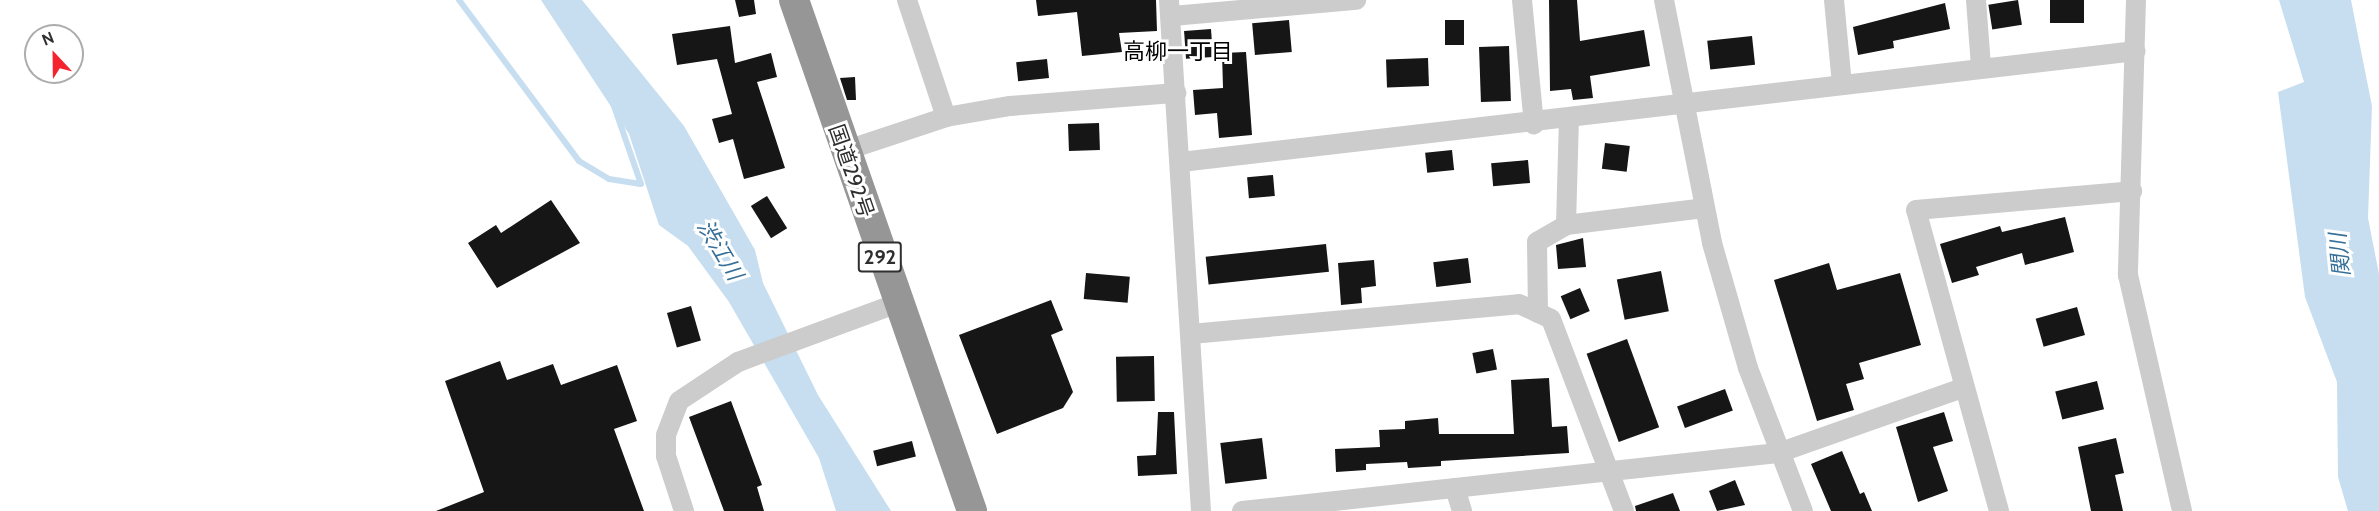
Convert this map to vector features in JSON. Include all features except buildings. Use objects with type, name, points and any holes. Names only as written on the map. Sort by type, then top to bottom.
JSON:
[{"type":"highway","name":"国道292号","points":[[794,0],[896,304],[972,511]]},
{"type":"street","points":[[907,0],[946,117]]},
{"type":"street","points":[[1201,511],[1171,8],[1356,0]]},
{"type":"street","points":[[1522,0],[1534,124]]},
{"type":"street","points":[[1664,0],[1681,107],[1704,208],[1748,368],[1778,453],[1803,511]]},
{"type":"street","points":[[1834,0],[1842,84]]},
{"type":"street","points":[[1976,0],[1981,67]]},
{"type":"street","points":[[2136,0],[2128,275],[2182,511]]},
{"type":"street","points":[[1181,162],[1681,107],[1842,84],[2136,51]]},
{"type":"street","points":[[844,151],[946,117],[1010,106],[1176,93]]},
{"type":"street","points":[[1566,225],[1569,120]]},
{"type":"street","points":[[1999,511],[1916,210],[2132,191]]},
{"type":"street","points":[[1538,313],[1537,242],[1566,225],[1704,208]]},
{"type":"street","points":[[684,511],[666,456],[670,420],[679,401],[699,383],[738,362],[896,304]]},
{"type":"street","points":[[1191,334],[1519,304],[1551,319],[1624,511]]},
{"type":"street","points":[[1242,511],[1338,506],[1455,488],[1778,453],[1964,388]]},
{"type":"street","points":[[1455,488],[1462,511]]},
{"type":"water","name":"渋江川","points":[[541,0],[582,0],[684,126],[755,250],[763,283],[818,395],[891,511],[836,511],[819,458],[729,302],[688,246],[659,225],[629,134]]},
{"type":"water","name":"関川","points":[[2279,0],[2351,0],[2372,106],[2368,218],[2379,274],[2379,511],[2348,511],[2338,477],[2337,382],[2305,297],[2278,92],[2304,82]]},
{"type":"waterway","points":[[459,0],[579,161],[609,179],[641,184],[614,106]]},
{"type":"district","name":"高柳一丁目","points":[[1178,52]]}]
